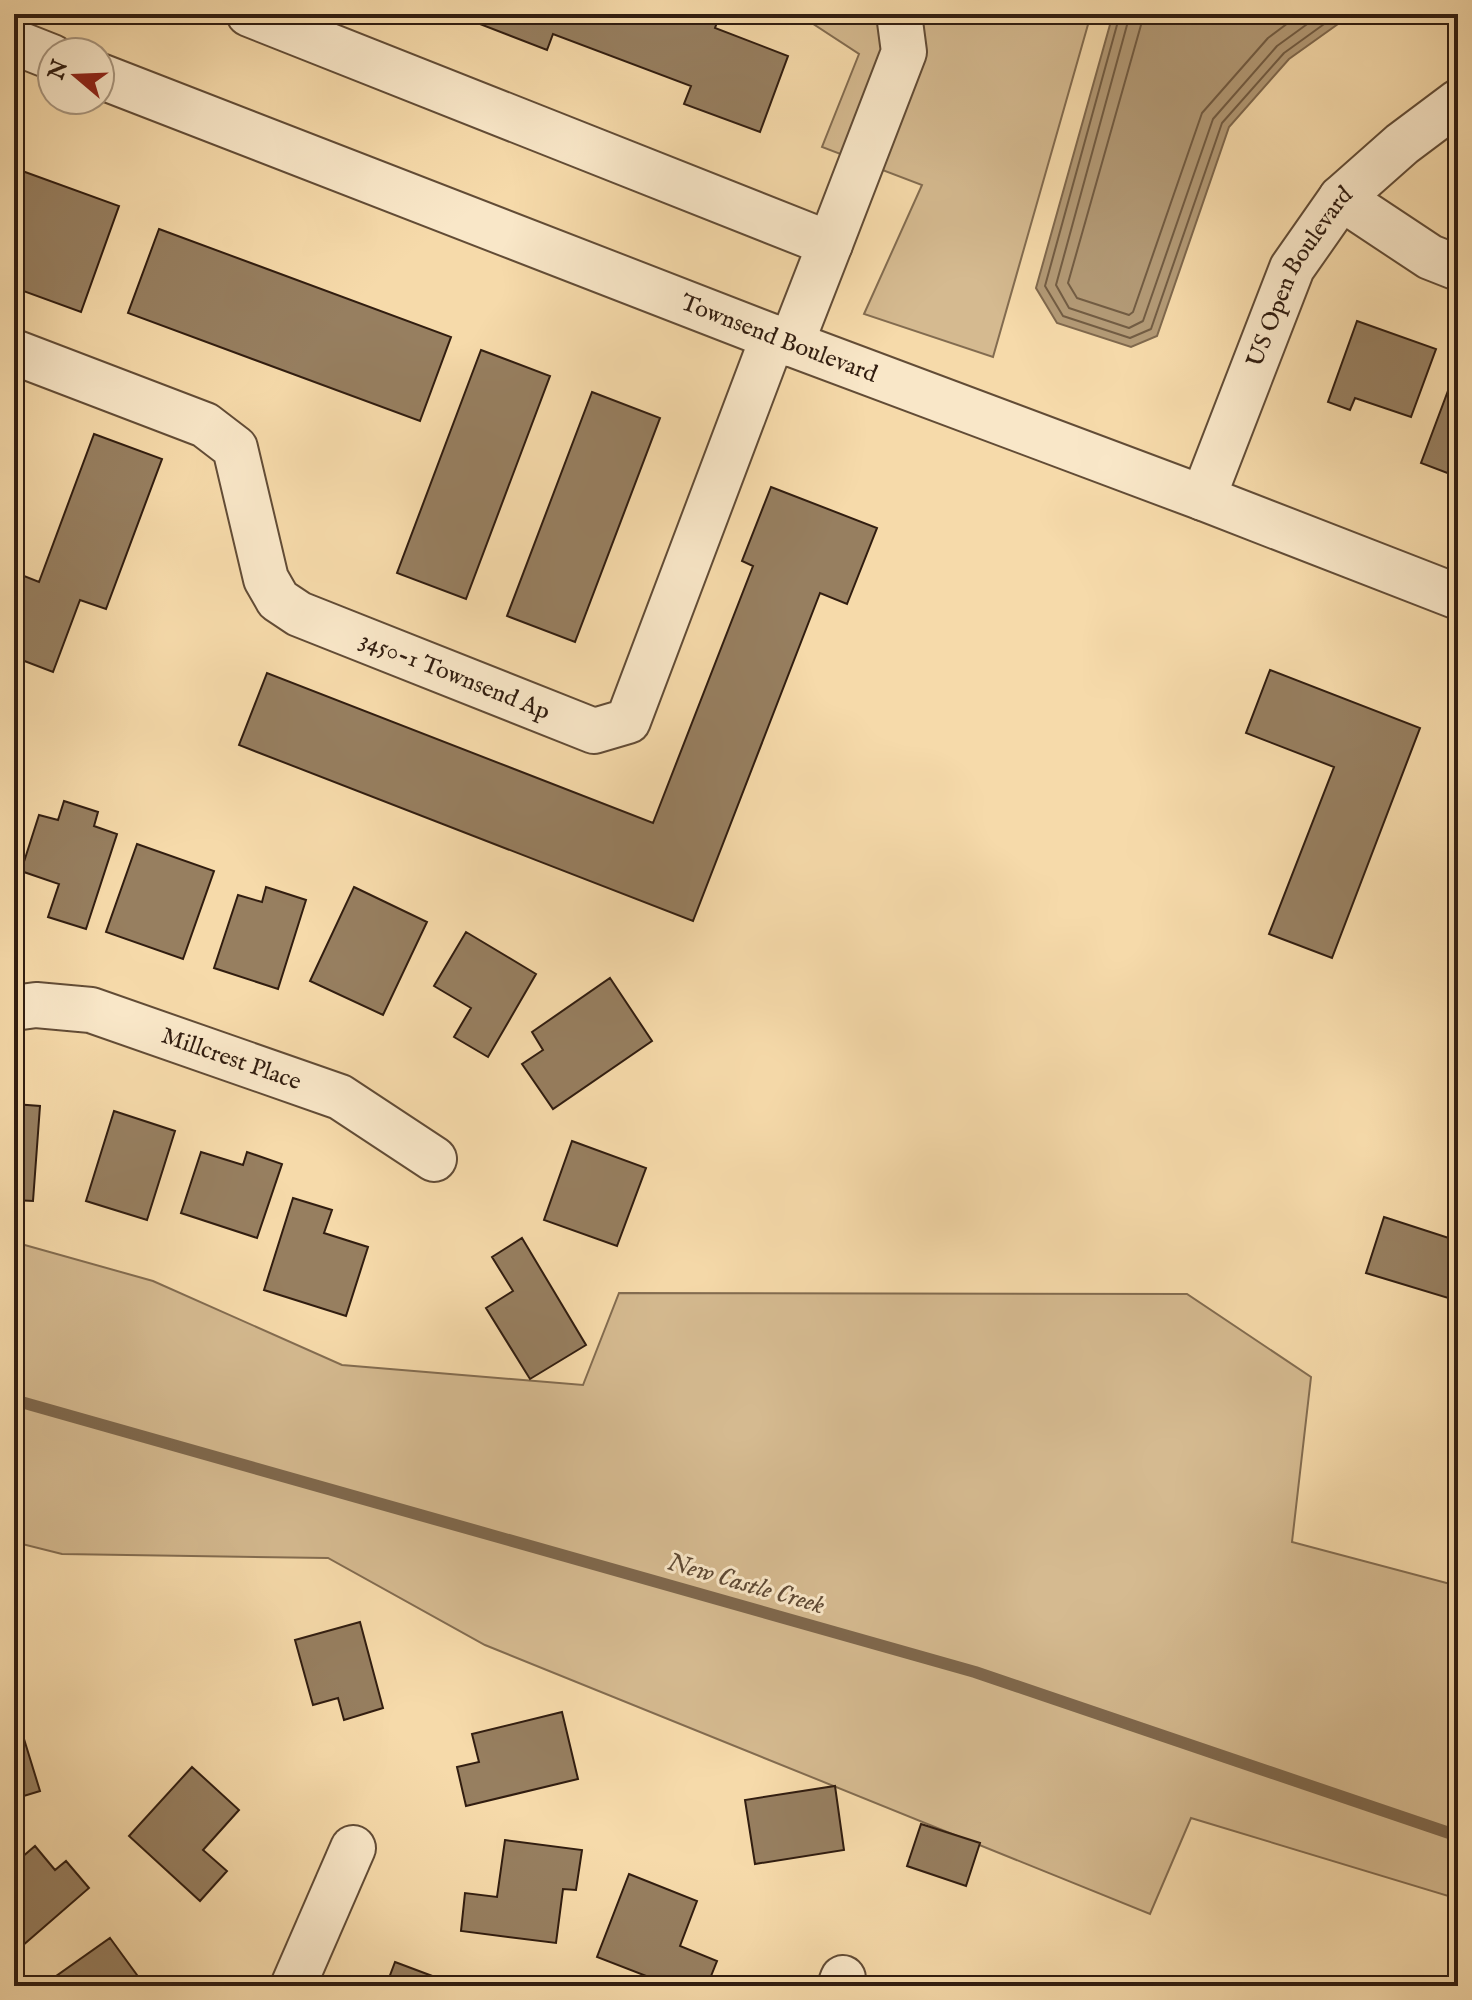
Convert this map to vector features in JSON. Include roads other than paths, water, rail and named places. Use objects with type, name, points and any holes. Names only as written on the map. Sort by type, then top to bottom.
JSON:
[{"type":"street","points":[[782,340],[830,244],[904,52],[899,14]]},
{"type":"street","points":[[272,18],[830,244]]},
{"type":"street","points":[[14,42],[36,51]]},
{"type":"street","name":"Townsend Boulevard","points":[[116,82],[1458,597]]},
{"type":"street","name":"US Open Boulevard","points":[[1203,498],[1292,268],[1341,198],[1402,144],[1458,102]]},
{"type":"street","points":[[1341,198],[1430,257],[1458,268]]},
{"type":"street","name":"3450-1 Townsend Ap","points":[[14,352],[205,425],[235,448],[266,579],[278,600],[299,614],[594,731],[628,721],[782,340]]},
{"type":"street","name":"Millcrest Place","points":[[14,1008],[36,1005],[91,1010],[340,1097],[434,1159]]},
{"type":"street","points":[[293,1986],[353,1848]]},
{"type":"water","points":[[1113,14],[1352,14],[1289,59],[1229,127],[1157,336],[1131,347],[1057,323],[1036,288]]},
{"type":"waterway","name":"New Castle Creek","points":[[14,1400],[975,1672],[1458,1836]]}]
